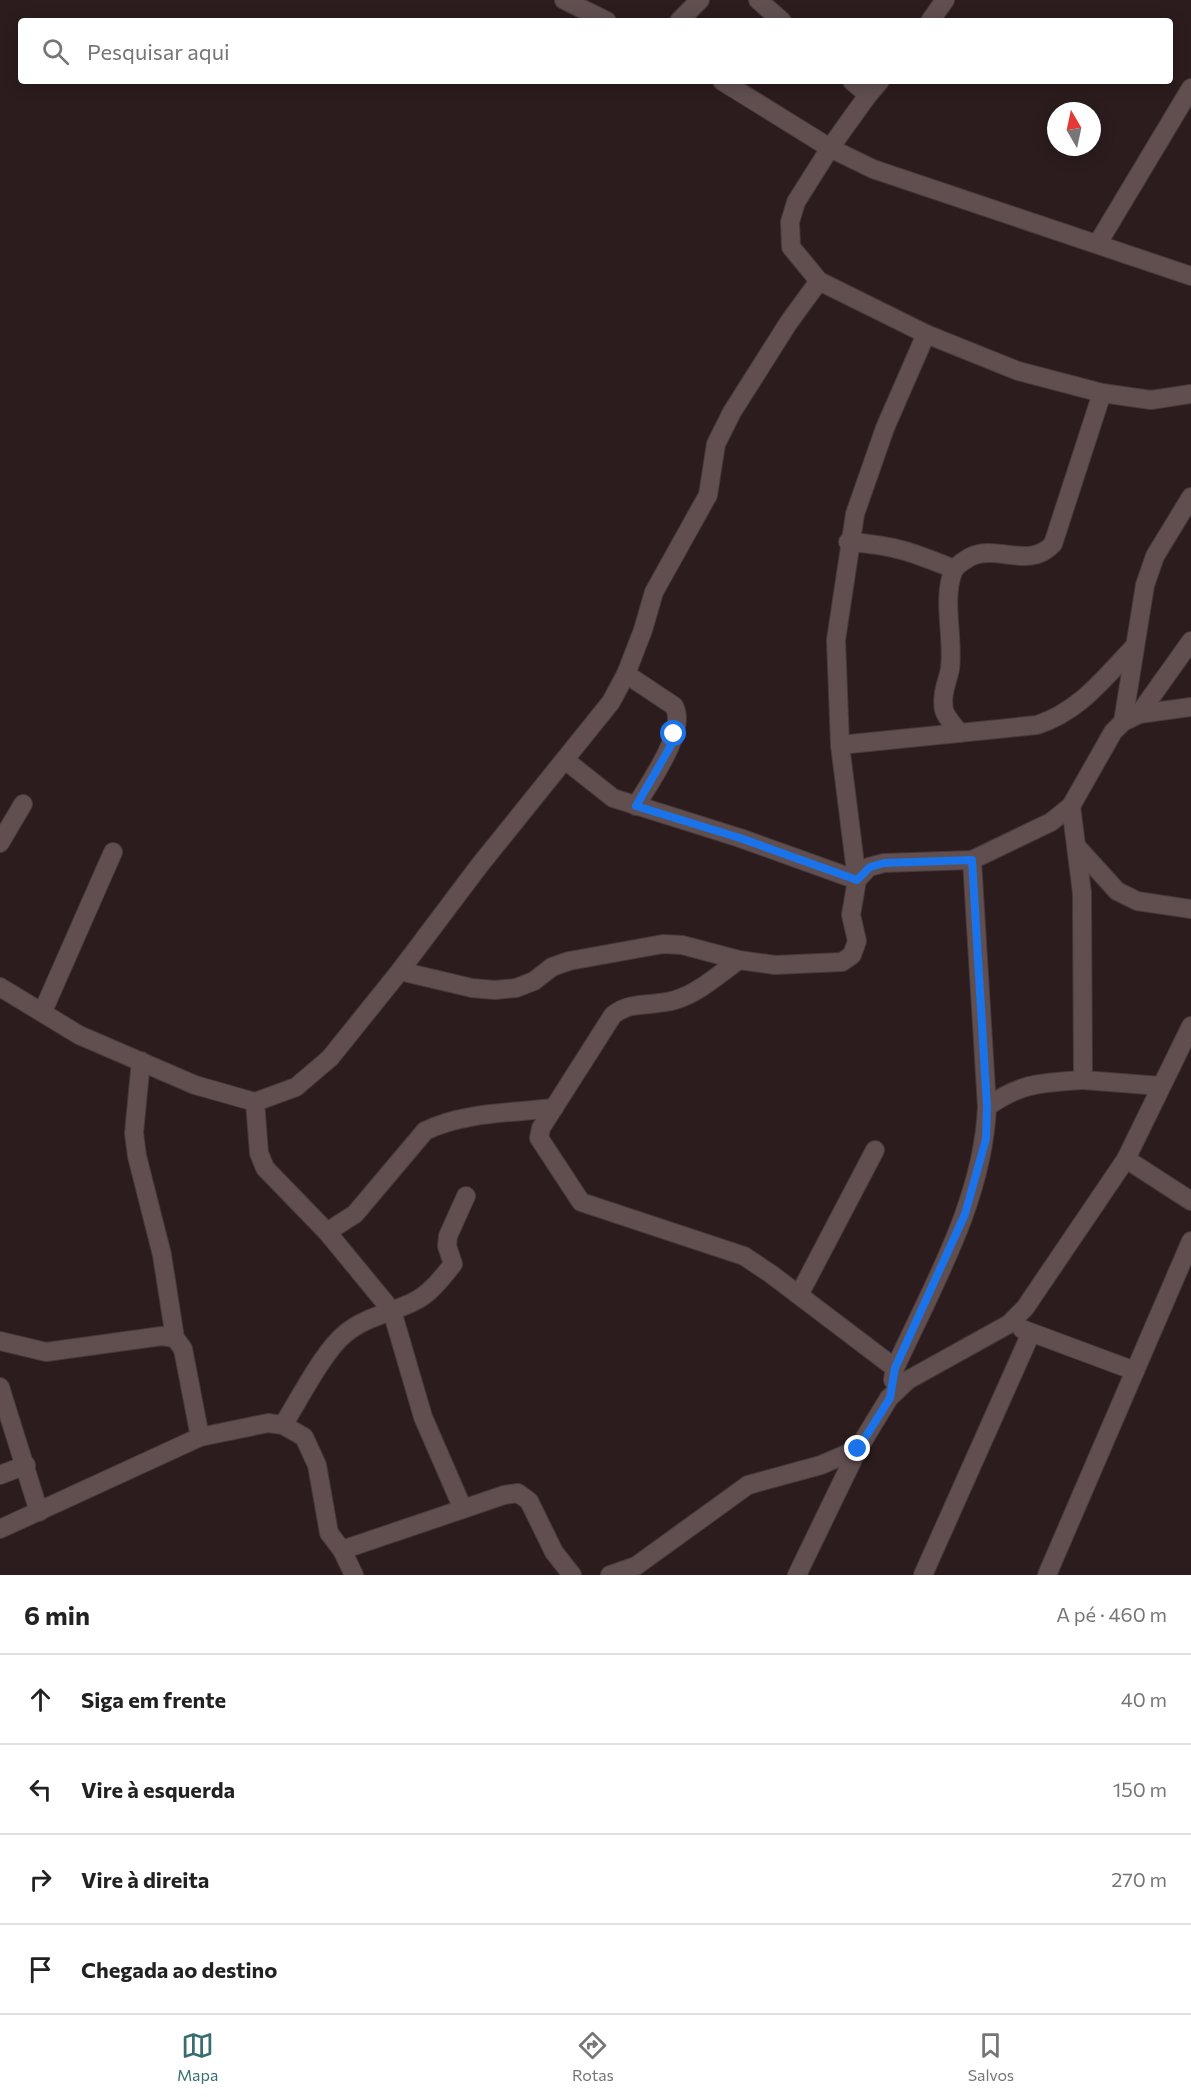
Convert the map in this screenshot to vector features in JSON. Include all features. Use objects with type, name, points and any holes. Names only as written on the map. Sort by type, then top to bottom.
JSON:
[{"type":"street","points":[[564,0],[601,18]]},
{"type":"street","points":[[682,18],[700,0]]},
{"type":"street","points":[[758,0],[779,18]]},
{"type":"street","points":[[932,18],[945,0]]},
{"type":"street","points":[[727,84],[830,148],[873,169],[1190,274]]},
{"type":"street","points":[[874,88],[830,148],[796,202],[790,222],[792,248],[819,281],[926,334],[1018,371],[1102,393],[1151,400],[1191,394]]},
{"type":"street","points":[[1098,243],[1191,88]]},
{"type":"street","points":[[0,987],[43,1011],[79,1035],[195,1085],[255,1102],[296,1088],[330,1058],[400,971],[479,866],[611,702],[626,674],[644,630],[654,592],[708,495],[716,444],[732,412],[789,322],[819,281]]},
{"type":"street","points":[[400,971],[472,988],[495,990],[516,988],[534,981],[552,967],[569,961],[663,944],[682,945],[739,960],[775,965],[842,962],[852,955],[857,941],[851,915],[857,880],[840,745],[836,640],[848,542],[855,514],[885,428],[926,334]]},
{"type":"street","points":[[959,733],[944,712],[943,696],[950,668],[950,583],[954,569],[970,557],[984,554],[1036,556],[1044,554],[1053,544],[1102,393]]},
{"type":"street","points":[[1131,718],[1134,647],[1145,585],[1155,556],[1191,498]]},
{"type":"street","points":[[848,542],[887,544],[907,549],[954,569]]},
{"type":"street","points":[[857,880],[870,867],[884,863],[972,860],[1051,822],[1071,806],[1113,732],[1131,718],[1191,641]]},
{"type":"street","points":[[840,745],[1038,725],[1059,718],[1079,705],[1134,647]]},
{"type":"street","points":[[626,674],[674,706],[679,721],[670,747],[636,806]]},
{"type":"street","points":[[1131,718],[1191,707]]},
{"type":"street","points":[[565,760],[613,798],[740,838],[857,880]]},
{"type":"street","points":[[0,843],[23,804]]},
{"type":"street","points":[[1071,806],[1082,893],[1083,1080]]},
{"type":"street","points":[[1077,847],[1117,891],[1137,901],[1191,909]]},
{"type":"street","points":[[43,1011],[113,852]]},
{"type":"street","points":[[890,1398],[895,1368],[965,1214],[986,1139],[987,1107],[972,860]]},
{"type":"street","points":[[739,960],[692,994],[659,1004],[636,1004],[622,1007],[613,1015],[538,1133],[539,1138],[581,1202],[744,1256],[895,1368]]},
{"type":"street","points":[[797,1575],[858,1449],[890,1398],[916,1375],[1009,1324],[1025,1308],[1126,1160],[1191,1026]]},
{"type":"street","points":[[141,1061],[134,1133],[137,1156],[162,1255],[175,1338],[183,1349],[201,1437]]},
{"type":"street","points":[[987,1107],[1009,1091],[1033,1084],[1083,1080],[1161,1086]]},
{"type":"street","points":[[255,1102],[259,1154],[265,1168],[327,1232],[392,1311],[423,1417],[463,1509]]},
{"type":"street","points":[[327,1232],[355,1214],[425,1131],[441,1124],[463,1119],[554,1108]]},
{"type":"street","points":[[799,1295],[875,1150]]},
{"type":"street","points":[[1126,1160],[1191,1201]]},
{"type":"street","points":[[283,1425],[344,1334],[423,1296],[453,1264],[447,1246],[448,1236],[466,1196]]},
{"type":"street","points":[[1047,1575],[1191,1241]]},
{"type":"street","points":[[1009,1324],[1135,1371]]},
{"type":"street","points":[[923,1575],[1031,1334]]},
{"type":"street","points":[[0,1341],[46,1352],[162,1336],[175,1338]]},
{"type":"street","points":[[0,1387],[39,1512]]},
{"type":"street","points":[[0,1528],[201,1437],[268,1423],[283,1425],[304,1437],[317,1465],[327,1527],[354,1575]]},
{"type":"street","points":[[610,1575],[636,1566],[748,1485],[821,1465],[858,1449]]},
{"type":"street","points":[[0,1475],[26,1465]]},
{"type":"street","points":[[342,1550],[504,1495],[518,1494],[529,1501],[554,1552],[572,1575]]},
{"type":"route","points":[[674,734],[670,747],[636,806],[740,838],[857,880],[870,867],[884,863],[972,860],[987,1107],[986,1139],[965,1214],[895,1368],[890,1398],[858,1449]]}]
